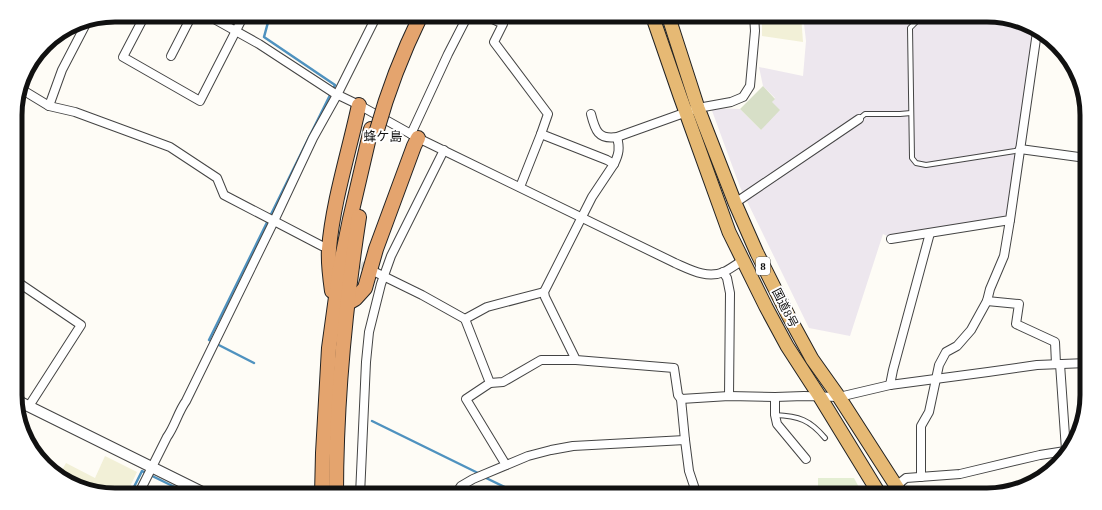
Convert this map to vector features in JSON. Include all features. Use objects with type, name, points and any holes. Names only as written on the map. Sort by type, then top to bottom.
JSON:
[{"type":"highway","points":[[315,488],[319,419],[323,382],[340,268],[350,219],[385,82],[408,22]]},
{"type":"highway","points":[[336,488],[339,396],[348,303],[374,129],[403,54],[418,22]]},
{"type":"highway","name":"国道8号","points":[[655,22],[692,110],[757,253],[788,315],[812,359],[839,397],[898,488]]},
{"type":"highway","name":"国道8号","points":[[670,22],[692,110],[720,207],[729,232],[787,346],[876,488]]},
{"type":"highway","points":[[333,323],[329,249],[343,168],[359,105]]},
{"type":"highway","points":[[348,303],[355,299],[365,288],[376,249],[414,146],[415,136]]},
{"type":"highway","points":[[322,488],[329,348]]},
{"type":"street","points":[[141,22],[123,58],[200,101],[240,22]]},
{"type":"street","points":[[172,56],[189,22]]},
{"type":"street","points":[[220,22],[259,44],[333,92],[415,136],[698,273],[712,274],[723,272],[743,260]]},
{"type":"street","points":[[142,488],[212,348],[270,219],[313,138],[333,92],[373,22]]},
{"type":"street","points":[[415,136],[448,54],[464,22]]},
{"type":"street","points":[[499,22],[503,24],[494,42],[548,114],[520,188]]},
{"type":"street","points":[[590,114],[594,126],[600,135],[609,138],[617,137],[692,110],[731,102],[743,97],[750,86],[754,22]]},
{"type":"street","points":[[49,106],[62,70],[84,28]]},
{"type":"street","points":[[921,477],[921,426],[929,412],[939,365],[946,352],[957,346],[971,330],[987,302],[990,289],[1004,256],[1037,37]]},
{"type":"street","points":[[25,91],[49,106],[75,112],[170,147],[217,178],[224,195],[322,246]]},
{"type":"street","points":[[735,203],[859,119]]},
{"type":"street","points":[[541,134],[614,164]]},
{"type":"street","points":[[576,360],[545,297],[544,292],[592,197],[618,156],[619,146],[617,137]]},
{"type":"street","points":[[1020,149],[1080,157]]},
{"type":"street","points":[[360,488],[366,362],[369,332],[391,256],[444,150]]},
{"type":"street","points":[[891,239],[1010,220]]},
{"type":"street","points":[[890,385],[930,233]]},
{"type":"street","points":[[375,272],[465,319],[490,383]]},
{"type":"street","points":[[723,272],[727,278],[730,293],[729,396]]},
{"type":"street","points":[[22,284],[81,325],[29,406]]},
{"type":"street","points":[[465,319],[487,307],[544,292]]},
{"type":"street","points":[[987,302],[1019,304],[1016,324],[1055,342],[1065,446]]},
{"type":"street","points":[[506,465],[466,399],[490,383],[503,382],[541,360],[576,360],[674,368],[678,395],[681,399],[689,471],[695,488]]},
{"type":"street","points":[[681,399],[729,396],[775,398],[804,396],[839,397],[890,385],[1037,365],[1080,363]]},
{"type":"street","points":[[775,398],[775,415],[777,424],[806,459]]},
{"type":"street","points":[[23,403],[194,488]]},
{"type":"street","points":[[460,488],[473,479],[506,465],[528,456],[551,450],[573,446],[685,440]]},
{"type":"street","points":[[900,488],[906,478],[960,474],[1040,455],[1061,452]]},
{"type":"lane","points":[[916,22],[910,28],[912,158],[916,164],[926,165],[1020,149]]},
{"type":"lane","points":[[859,119],[865,114],[911,113]]},
{"type":"lane","points":[[775,415],[796,417],[808,422],[817,428],[825,438]]},
{"type":"shaded area","points":[[762,22],[802,22],[803,42],[762,36]]},
{"type":"shaded area","points":[[804,22],[993,22],[1011,25],[1032,34],[1006,217],[887,236],[883,234],[850,336],[809,328],[740,187],[711,108],[740,109],[761,130],[775,98],[763,86],[759,67],[803,76],[806,41]]},
{"type":"shaded area","points":[[105,456],[137,472],[129,488],[115,488],[85,483],[62,471],[66,463],[95,478]]},
{"type":"green space","points":[[763,86],[775,99],[772,102],[780,110],[761,130],[740,109]]},
{"type":"green space","points":[[818,478],[854,478],[859,488],[818,488]]},
{"type":"waterway","points":[[254,363],[209,340],[335,85],[264,37],[268,22]]},
{"type":"waterway","points":[[372,421],[480,474]]},
{"type":"waterway","points":[[134,488],[142,471],[177,488]]},
{"type":"waterway","points":[[484,477],[507,488]]},
{"type":"tunnel","points":[[350,260],[374,271]]},
{"type":"district","name":"蜂ケ島","points":[[383,136]]}]
